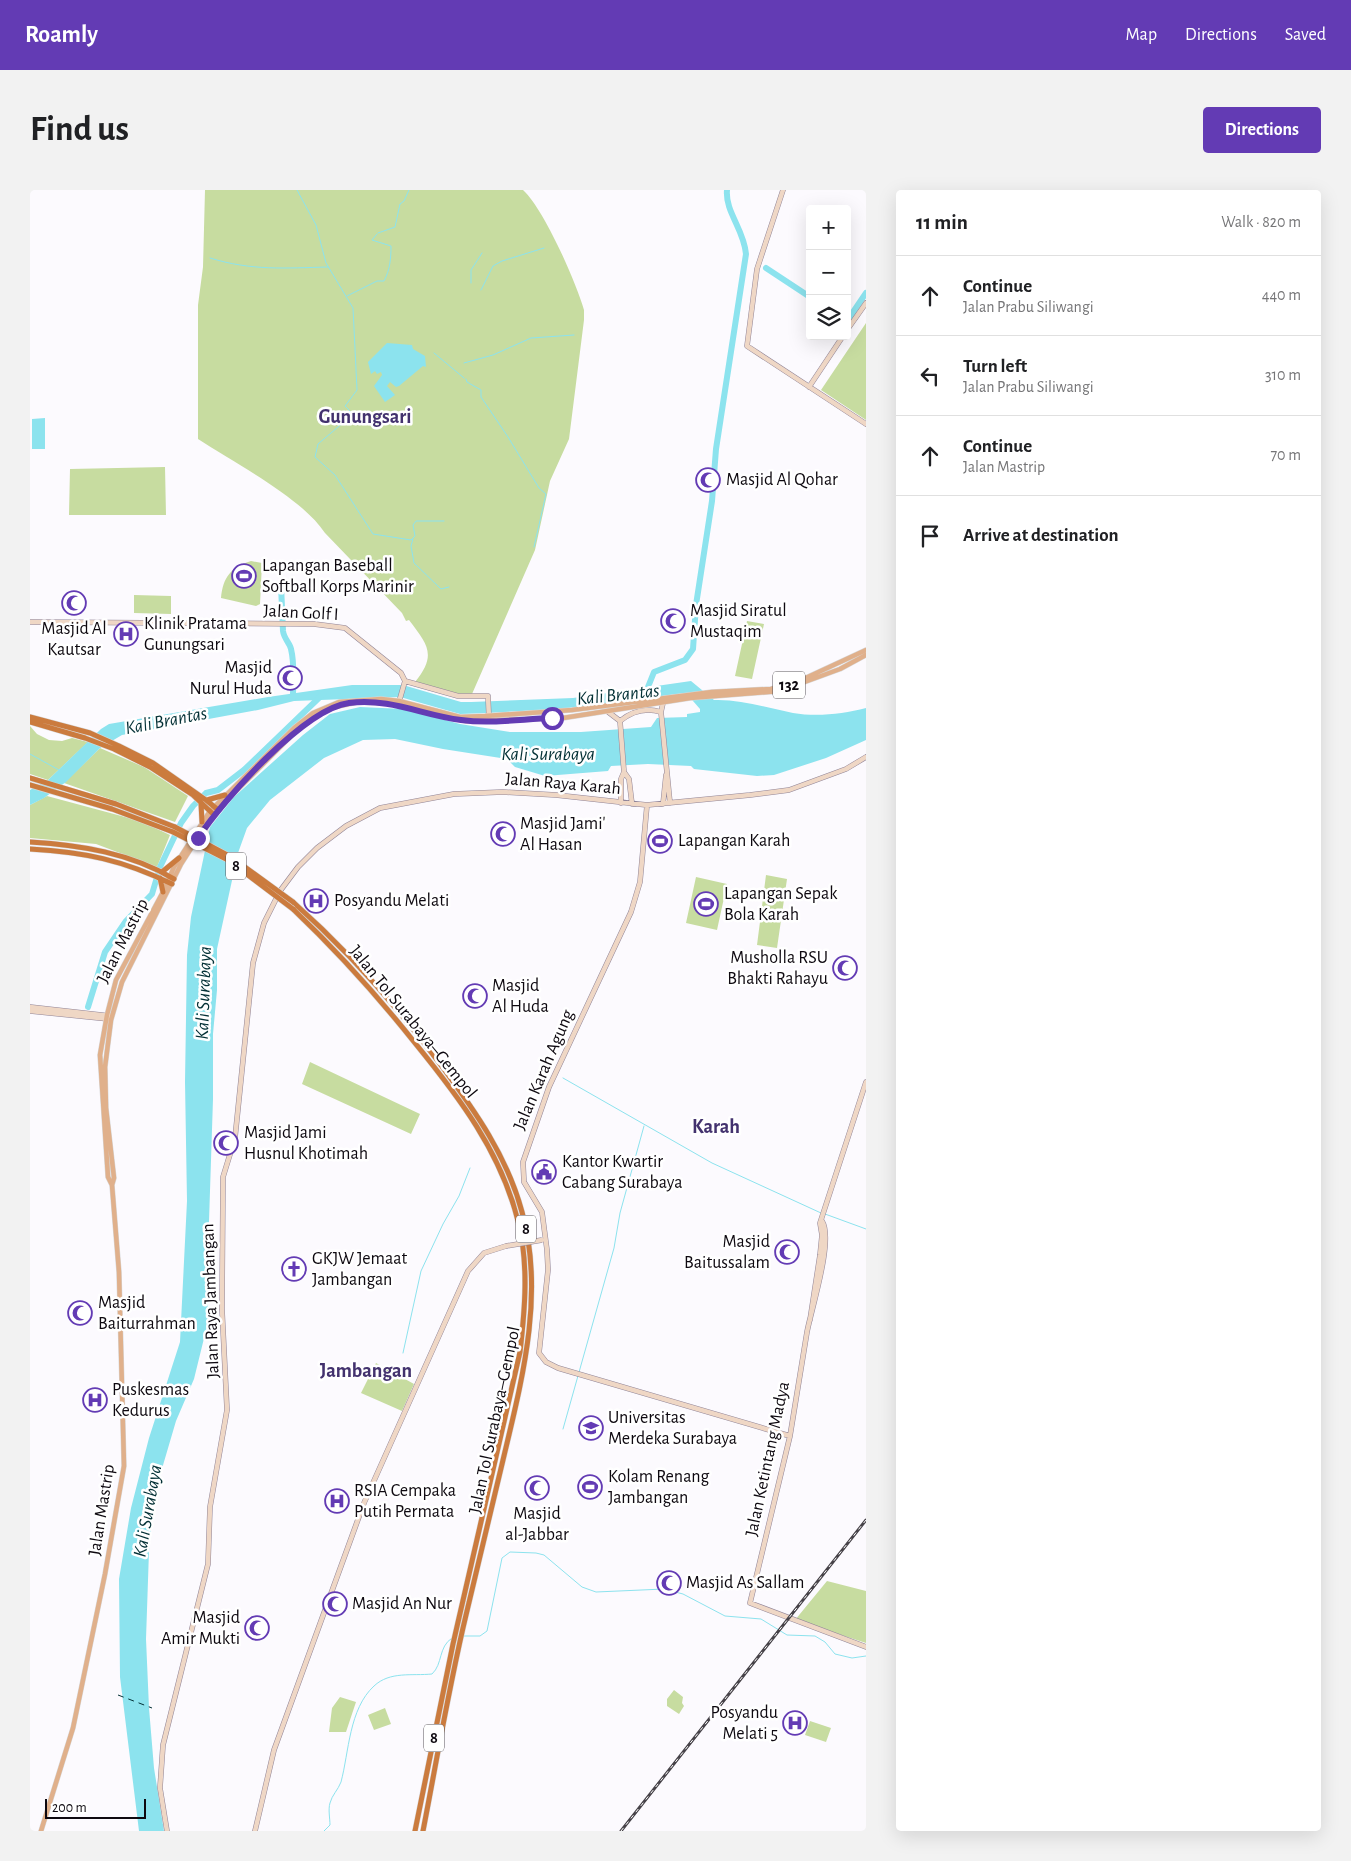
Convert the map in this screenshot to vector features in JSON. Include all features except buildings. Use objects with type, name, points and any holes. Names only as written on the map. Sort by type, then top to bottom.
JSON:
[{"type":"highway","points":[[30,717],[119,746],[153,763],[214,810]]},
{"type":"highway","points":[[30,722],[88,735],[195,794]]},
{"type":"highway","name":"Jalan Tol Surabaya–Gempol","points":[[30,778],[76,790],[174,830],[231,857],[293,902],[339,944],[376,985],[421,1038],[463,1094],[496,1146],[522,1212],[529,1250],[531,1282],[528,1339],[517,1402],[460,1627],[453,1644],[415,1831]]},
{"type":"highway","name":"Jalan Tol Surabaya–Gempol","points":[[30,785],[174,830],[228,860],[293,909],[327,941],[381,1001],[455,1092],[497,1161],[518,1220],[524,1253],[525,1290],[520,1352],[460,1627],[459,1645],[423,1831]]},
{"type":"highway","points":[[203,800],[225,795]]},
{"type":"highway","points":[[202,822],[203,800]]},
{"type":"highway","points":[[30,842],[80,846],[171,880]]},
{"type":"highway","points":[[30,849],[87,853],[129,863]]},
{"type":"highway","points":[[158,874],[179,858]]},
{"type":"highway","points":[[158,874],[163,892]]},
{"type":"main road","name":"132","points":[[797,684],[866,650]]},
{"type":"main road","name":"132","points":[[489,717],[771,689],[797,684],[840,669],[866,656]]},
{"type":"main road","name":"132","points":[[214,810],[225,795],[294,728],[323,707],[353,700],[399,701],[460,717],[563,718],[662,700]]},
{"type":"main road","name":"132","points":[[214,810],[296,730],[320,713],[347,704],[399,701]]},
{"type":"main road","points":[[563,718],[564,711]]},
{"type":"main road","name":"Jalan Mastrip","points":[[109,1017],[129,964],[171,880],[179,858],[202,822],[214,810]]},
{"type":"main road","name":"Jalan Mastrip","points":[[41,1831],[72,1728],[105,1574],[124,1466],[119,1272],[112,1185],[108,1177],[100,1068],[116,980],[163,892],[214,810]]},
{"type":"street","points":[[783,190],[757,268],[747,343],[753,351],[866,424]]},
{"type":"street","points":[[851,324],[866,303]]},
{"type":"street","points":[[808,387],[840,340]]},
{"type":"street","name":"Jalan Golf I","points":[[30,622],[314,624],[345,628],[399,670],[405,682]]},
{"type":"street","points":[[399,701],[405,682],[458,696],[488,696],[489,717]]},
{"type":"street","points":[[662,700],[661,714],[670,803]]},
{"type":"street","points":[[603,706],[626,708],[634,711],[653,710],[661,714]]},
{"type":"street","points":[[607,711],[620,724],[624,771],[628,778],[632,804]]},
{"type":"street","points":[[620,724],[634,711]]},
{"type":"street","name":"Jalan Raya Karah","points":[[250,980],[264,924],[274,902],[287,881],[304,860],[331,836],[375,810],[435,796],[504,792],[556,795],[647,806],[750,795],[789,790],[846,769],[866,757]]},
{"type":"street","points":[[621,803],[621,779],[624,771]]},
{"type":"street","points":[[663,804],[666,774]]},
{"type":"street","name":"Jalan Karah Agung","points":[[647,806],[640,882],[631,912],[552,1082],[523,1162],[524,1182],[542,1212],[548,1270],[539,1351],[541,1356],[551,1365],[790,1436]]},
{"type":"street","name":"Jalan Raya Jambangan","points":[[167,1831],[160,1788],[162,1746],[208,1564],[210,1507],[226,1410],[227,1380],[222,1309],[222,1197],[226,1166],[235,1138],[250,980]]},
{"type":"street","points":[[30,1007],[109,1017]]},
{"type":"street","points":[[30,1010],[77,1012]]},
{"type":"street","name":"Jalan Ketintang Madya","points":[[810,1320],[821,1245],[822,1220],[866,1082]]},
{"type":"street","name":"Jalan Ketintang Madya","points":[[822,1220],[826,1234],[790,1436],[750,1604],[866,1647]]},
{"type":"street","points":[[826,1234],[832,1229]]},
{"type":"street","points":[[255,1831],[274,1750],[364,1503],[462,1283],[481,1255],[490,1250],[544,1240]]},
{"type":"green space","points":[[205,190],[523,190],[531,199],[549,229],[567,265],[584,310],[569,439],[550,481],[535,550],[472,694],[460,695],[415,682],[422,673],[428,657],[425,643],[409,620],[406,621],[402,613],[300,507],[267,482],[198,439],[198,305],[203,267]]},
{"type":"green space","points":[[866,323],[866,420],[821,390]]},
{"type":"green space","points":[[165,467],[166,515],[69,515],[70,469]]},
{"type":"green space","name":"Lapangan Baseball Softball Korps Marinir","points":[[251,561],[262,563],[260,604],[256,606],[221,598],[224,584],[229,574],[238,566]]},
{"type":"green space","points":[[134,595],[171,596],[171,614],[134,613]]},
{"type":"green space","points":[[747,621],[764,624],[752,679],[735,676]]},
{"type":"green space","points":[[30,726],[37,734],[49,740],[62,741],[72,738],[88,742],[48,780],[30,774]]},
{"type":"green space","points":[[100,748],[144,767],[188,796],[175,822],[64,783]]},
{"type":"green space","points":[[47,796],[140,821],[170,835],[157,867],[96,844],[30,838],[30,805]]},
{"type":"green space","points":[[766,875],[787,879],[777,948],[757,945]]},
{"type":"green space","name":"Lapangan Sepak Bola Karah","points":[[696,877],[727,884],[717,930],[686,923]]},
{"type":"green space","points":[[310,1062],[420,1114],[411,1134],[302,1084]]},
{"type":"green space","points":[[376,1363],[414,1384],[402,1411],[361,1393]]},
{"type":"green space","points":[[827,1581],[866,1591],[866,1643],[795,1620]]},
{"type":"green space","points":[[674,1690],[683,1697],[682,1703],[684,1706],[679,1714],[667,1706],[667,1699]]},
{"type":"green space","points":[[340,1697],[356,1702],[346,1732],[329,1732],[332,1708]]},
{"type":"green space","points":[[385,1708],[391,1724],[374,1730],[368,1715]]},
{"type":"green space","points":[[810,1721],[831,1728],[826,1742],[805,1735]]},
{"type":"water","points":[[387,343],[412,345],[413,349],[425,356],[426,367],[423,366],[399,386],[396,387],[390,382],[387,386],[395,395],[385,402],[374,386],[382,375],[381,372],[377,374],[375,371],[371,374],[368,362]]},
{"type":"water","points":[[45,418],[45,449],[32,449],[32,419]]},
{"type":"water","name":"Kali Surabaya","points":[[691,681],[714,700],[744,702],[793,713],[811,715],[830,714],[866,708],[866,740],[826,758],[774,775],[757,776],[694,769],[691,766],[648,764],[611,766],[608,771],[545,776],[515,767],[507,759],[395,739],[363,740],[324,758],[270,800],[247,828],[238,853],[217,949],[217,990],[213,1034],[213,1099],[207,1283],[208,1322],[194,1379],[176,1421],[161,1472],[153,1507],[149,1551],[146,1639],[149,1708],[154,1768],[164,1831],[139,1831],[120,1677],[119,1579],[131,1508],[149,1438],[180,1342],[187,1201],[185,1082],[187,955],[191,917],[210,827],[234,797],[303,735],[330,714],[360,707],[404,709],[460,724],[510,732],[581,732],[651,727],[657,718],[687,717],[687,714],[700,712],[700,709],[686,693],[561,709],[460,714],[400,697],[294,701],[258,710],[122,735],[100,748],[66,782],[44,798],[30,805],[30,790],[48,780],[101,729],[109,724],[268,697],[352,685],[403,685],[461,702],[471,702],[573,698]]},
{"type":"waterway","points":[[297,190],[316,225],[326,263],[353,308],[357,390],[345,406],[350,411],[351,416],[318,444],[315,457],[335,475],[373,534],[411,540],[415,536],[413,525],[416,521],[444,521]]},
{"type":"waterway","points":[[378,233],[395,227],[400,204],[404,201],[409,190]]},
{"type":"waterway","points":[[646,692],[654,672],[685,660],[693,649],[696,605],[712,501],[716,449],[746,254],[745,245],[729,206],[727,190]]},
{"type":"waterway","points":[[347,296],[377,281],[384,281],[386,277],[390,264],[391,246],[372,240],[377,234]]},
{"type":"waterway","points":[[481,290],[493,266],[502,261],[544,248]]},
{"type":"waterway","points":[[471,283],[471,270],[482,253]]},
{"type":"waterway","points":[[210,258],[254,267],[328,267]]},
{"type":"waterway","points":[[766,268],[807,295]]},
{"type":"waterway","points":[[851,315],[866,293]]},
{"type":"waterway","points":[[464,363],[493,355],[531,338],[574,335]]},
{"type":"waterway","points":[[434,353],[464,378]]},
{"type":"waterway","points":[[466,379],[467,382],[481,390],[481,397],[539,488],[546,494],[534,547]]},
{"type":"waterway","points":[[413,539],[411,546],[414,563],[441,589],[449,587]]},
{"type":"waterway","name":"Kali Brantas","points":[[281,585],[283,631],[290,647],[293,661],[293,698]]},
{"type":"waterway","points":[[88,1007],[105,952],[126,921],[152,894],[160,867],[181,823],[193,806],[206,793],[218,790],[244,770],[323,694]]},
{"type":"waterway","points":[[30,754],[59,770]]},
{"type":"waterway","points":[[563,1078],[712,1163],[821,1213]]},
{"type":"waterway","points":[[563,1429],[614,1248],[620,1213],[644,1126]]},
{"type":"waterway","points":[[403,1353],[421,1271],[443,1224],[459,1196],[470,1168]]},
{"type":"waterway","points":[[825,1214],[866,1229]]},
{"type":"waterway","points":[[463,1636],[480,1636],[487,1631],[502,1558],[510,1552],[536,1553],[544,1555],[582,1587],[596,1592],[664,1589],[683,1594],[725,1616],[761,1619],[787,1635],[815,1636],[825,1642],[835,1654],[852,1658],[866,1656]]},
{"type":"waterway","points":[[324,1831],[330,1825],[330,1803],[341,1782],[351,1731],[359,1706],[366,1695],[380,1681],[387,1678],[402,1675],[432,1674],[438,1665],[442,1651],[452,1638]]},
{"type":"ferry route","points":[[118,1695],[152,1708]]},
{"type":"railway","points":[[621,1831],[866,1520]]},
{"type":"place","name":"Masjid Al Qohar","points":[[708,480]]},
{"type":"place","name":"Lapangan Baseball Softball Korps Marinir","points":[[244,576]]},
{"type":"place","name":"Masjid Al Kautsar","points":[[74,603]]},
{"type":"place","name":"Masjid Siratul Mustaqim","points":[[673,621]]},
{"type":"place","name":"Klinik Pratama Gunungsari","points":[[126,634]]},
{"type":"place","name":"Masjid Nurul Huda","points":[[290,678]]},
{"type":"place","name":"Masjid Jami' Al Hasan","points":[[503,834]]},
{"type":"place","name":"Lapangan Karah","points":[[660,841]]},
{"type":"place","name":"Posyandu Melati","points":[[316,901]]},
{"type":"place","name":"Lapangan Sepak Bola Karah","points":[[706,904]]},
{"type":"place","name":"Musholla RSU Bhakti Rahayu","points":[[845,968]]},
{"type":"place","name":"Masjid Al Huda","points":[[475,996]]},
{"type":"place","name":"Masjid Jami Husnul Khotimah","points":[[226,1143]]},
{"type":"place","name":"Kantor Kwartir Cabang Surabaya","points":[[544,1172]]},
{"type":"place","name":"Masjid Baitussalam","points":[[787,1252]]},
{"type":"place","name":"GKJW Jemaat Jambangan","points":[[294,1269]]},
{"type":"place","name":"Masjid Baiturrahman","points":[[80,1313]]},
{"type":"place","name":"Puskesmas Kedurus","points":[[95,1400]]},
{"type":"place","name":"Universitas Merdeka Surabaya","points":[[591,1428]]},
{"type":"place","name":"Kolam Renang Jambangan","points":[[590,1487]]},
{"type":"place","name":"Masjid al-Jabbar","points":[[537,1488]]},
{"type":"place","name":"RSIA Cempaka Putih Permata","points":[[337,1501]]},
{"type":"place","name":"Masjid As Sallam","points":[[669,1583]]},
{"type":"place","name":"Masjid An Nur","points":[[335,1604]]},
{"type":"place","name":"Masjid Amir Mukti","points":[[257,1628]]},
{"type":"place","name":"Posyandu Melati 5","points":[[795,1723]]},
{"type":"district","name":"Gunungsari","points":[[365,417]]},
{"type":"district","name":"Karah","points":[[716,1127]]},
{"type":"district","name":"Jambangan","points":[[366,1371]]},
{"type":"route","points":[[198,838],[217,809],[296,730],[330,708],[358,702],[398,704],[459,720],[552,718]]}]
